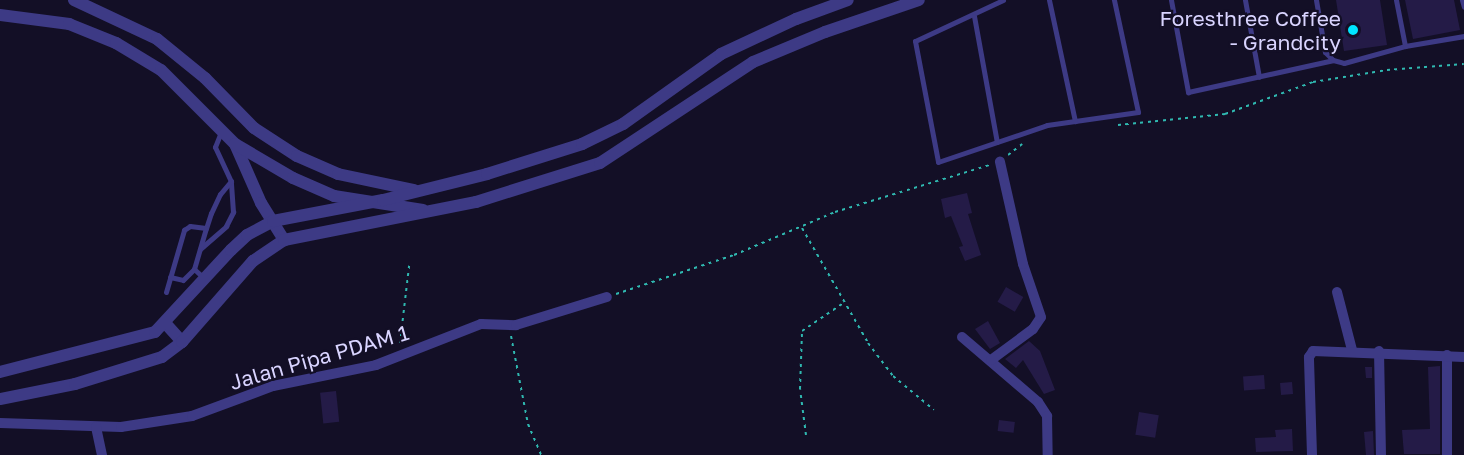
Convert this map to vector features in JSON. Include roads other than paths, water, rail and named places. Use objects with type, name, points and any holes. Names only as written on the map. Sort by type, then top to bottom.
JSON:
[{"type":"street","points":[[74,0],[157,39],[190,65],[254,128],[297,156],[338,174],[418,190]]},
{"type":"street","points":[[0,372],[142,337],[166,324],[247,235],[273,221],[367,204],[488,174],[582,144],[623,124],[721,54],[796,19],[848,0]]},
{"type":"street","points":[[0,399],[129,370],[162,357],[182,342],[253,261],[284,240],[434,211],[600,163],[753,62],[825,32],[920,0]]},
{"type":"street","points":[[0,15],[69,24],[137,54],[160,70],[235,144],[287,175],[334,196],[367,204],[434,211]]},
{"type":"street","points":[[235,144],[284,240]]},
{"type":"street","points":[[287,175],[297,156]]},
{"type":"street","points":[[991,360],[1034,329],[1041,317],[1023,264],[1000,162]]},
{"type":"street","points":[[1337,292],[1352,350]]},
{"type":"street","name":"Jalan Pipa PDAM 1","points":[[0,423],[96,427],[192,416],[273,386],[332,377],[399,357],[481,324],[508,325],[607,297]]},
{"type":"street","points":[[166,324],[182,342]]},
{"type":"street","points":[[962,337],[1025,389],[1047,416],[1048,455]]},
{"type":"street","points":[[1312,455],[1309,357],[1316,350],[1379,351],[1464,357]]},
{"type":"street","points":[[1379,351],[1382,455]]},
{"type":"street","points":[[1447,355],[1447,455]]},
{"type":"street","points":[[96,427],[102,455]]},
{"type":"lane","points":[[1003,0],[974,16],[915,41],[938,162],[997,142],[1075,121],[1138,112],[1114,0]]},
{"type":"lane","points":[[1049,0],[1075,121]]},
{"type":"lane","points":[[1171,0],[1188,92],[1333,60],[1344,63],[1405,46],[1464,36]]},
{"type":"lane","points":[[1245,0],[1258,77]]},
{"type":"lane","points":[[1316,0],[1325,52],[1333,60]]},
{"type":"lane","points":[[1396,0],[1405,46]]},
{"type":"lane","points":[[1462,0],[1464,7]]},
{"type":"lane","points":[[974,16],[997,142]]},
{"type":"lane","points":[[200,249],[226,226],[233,212],[231,182],[215,147],[222,130]]},
{"type":"lane","points":[[170,277],[183,280],[194,269],[206,228],[220,194],[231,182]]},
{"type":"lane","points":[[166,292],[184,230],[190,226],[206,228]]},
{"type":"lane","points":[[194,269],[205,279]]},
{"type":"place","name":"Foresthree Coffee - Grandcity","points":[[1353,30]]}]
